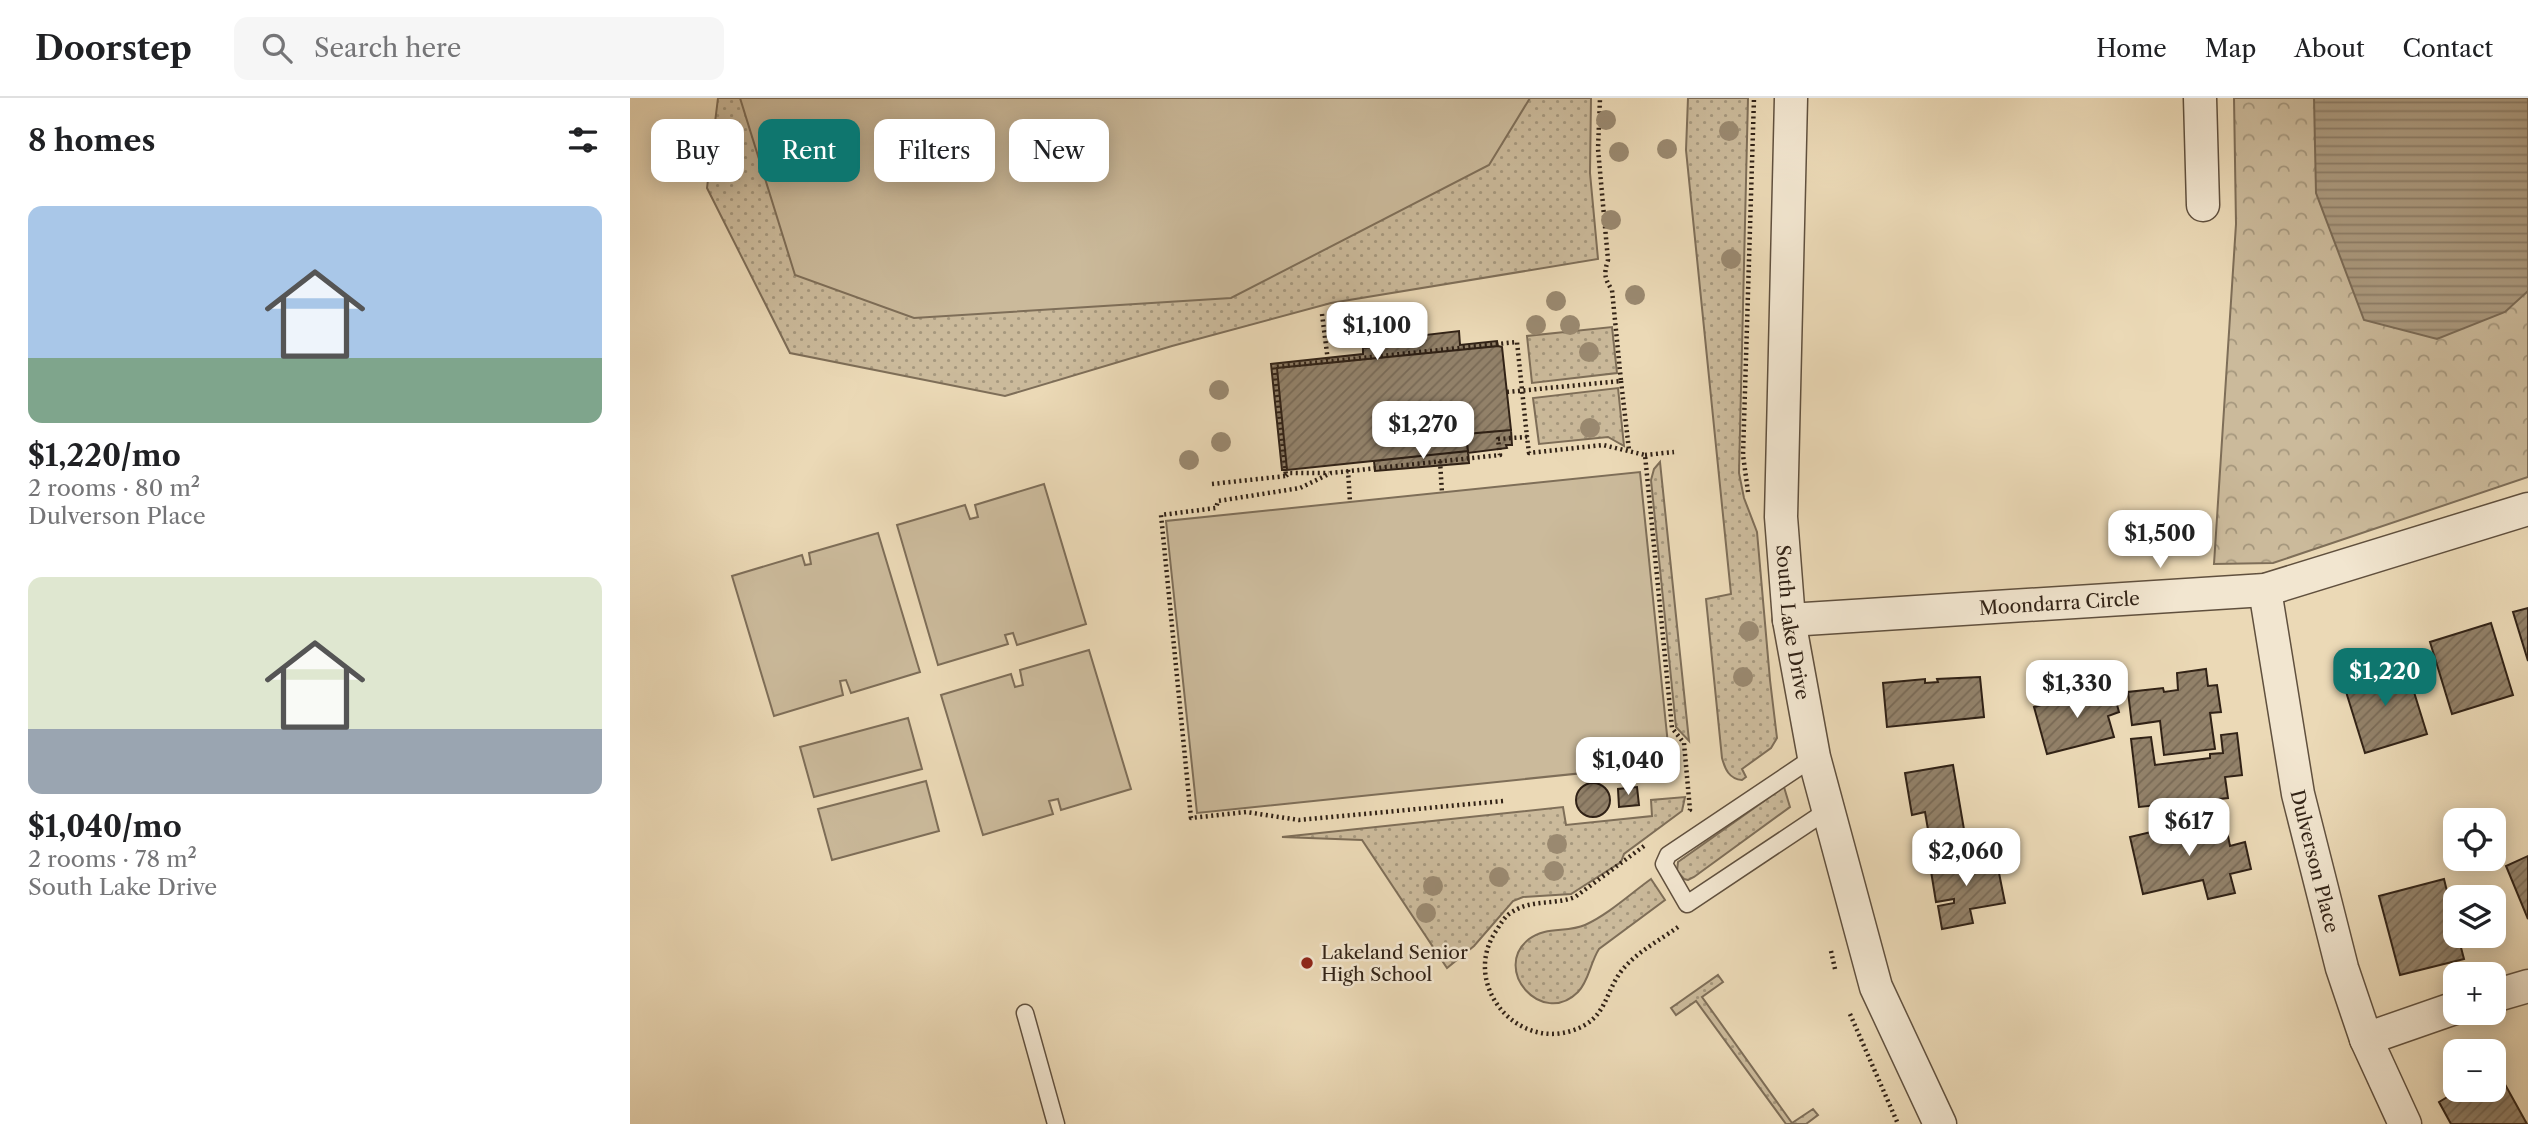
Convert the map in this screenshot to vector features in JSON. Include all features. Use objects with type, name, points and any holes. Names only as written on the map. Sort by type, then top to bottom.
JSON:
[{"type":"street","name":"South Lake Drive","points":[[1791,98],[1781,517],[1789,620],[1814,757],[1876,986],[1940,1124]]},
{"type":"street","points":[[2200,98],[2203,205]]},
{"type":"street","name":"Moondarra Circle","points":[[1789,620],[2265,590],[2528,509]]},
{"type":"street","name":"Dulverson Place","points":[[2265,590],[2298,794],[2342,968],[2366,1039],[2405,1124]]},
{"type":"street","points":[[2506,992],[2528,986]]},
{"type":"street","points":[[2366,1039],[2443,1012]]},
{"type":"lane","points":[[1814,757],[1668,855],[1664,864],[1687,904],[1829,810]]},
{"type":"lane","points":[[1026,1013],[1056,1124]]},
{"type":"path","points":[[1600,98],[1598,149],[1608,260],[1604,273],[1612,290],[1629,450]]},
{"type":"path","points":[[1322,314],[1328,361]]},
{"type":"path","points":[[1286,476],[1274,367],[1517,342],[1530,453],[1603,445],[1645,455],[1674,452]]},
{"type":"path","points":[[1507,392],[1621,380]]},
{"type":"path","points":[[1212,484],[1286,476],[1290,473],[1331,472],[1500,455],[1498,439],[1527,437]]},
{"type":"path","points":[[1645,455],[1672,728],[1684,743],[1690,810],[1683,816]]},
{"type":"path","points":[[1440,460],[1442,493]]},
{"type":"path","points":[[1348,470],[1350,502]]},
{"type":"path","points":[[1331,472],[1300,488],[1218,501],[1216,508],[1161,515],[1191,818],[1246,812],[1299,820],[1503,801]]},
{"type":"path","points":[[1647,844],[1575,897],[1523,905],[1505,917],[1490,939],[1484,961],[1486,981],[1504,1015],[1521,1026],[1539,1032],[1573,1030],[1590,1022],[1604,1007],[1622,970],[1678,927]]},
{"type":"path","points":[[1830,946],[1836,972]]},
{"type":"path","points":[[1849,1012],[1898,1124]]},
{"type":"green space","points":[[718,98],[1591,98],[1590,173],[1598,259],[1331,303],[1172,346],[1005,396],[790,353],[707,188],[708,182],[744,182],[744,119],[715,119]]},
{"type":"green space","points":[[740,98],[1530,98],[1489,165],[1231,298],[914,318],[795,275],[766,182],[860,182],[860,119],[758,119],[758,156]]},
{"type":"green space","points":[[1688,98],[1748,98],[1739,473],[1744,498],[1757,532],[1777,738],[1771,748],[1742,769],[1746,777],[1742,780],[1728,773],[1722,758],[1706,599],[1731,594],[1686,150]]},
{"type":"green space","points":[[2234,98],[2528,98],[2528,477],[2273,563],[2214,564],[2236,224]]},
{"type":"green space","points":[[1612,327],[1617,373],[1532,383],[1527,336]]},
{"type":"green space","points":[[1618,388],[1624,446],[1608,437],[1539,444],[1533,398]]},
{"type":"green space","points":[[1660,462],[1689,741],[1676,727],[1651,480],[1654,469]]},
{"type":"green space","points":[[1640,472],[1670,764],[1197,813],[1166,521]]},
{"type":"green space","points":[[1044,484],[1086,624],[1017,645],[1013,633],[1005,635],[1008,644],[938,665],[897,525],[965,505],[970,519],[978,517],[975,505]]},
{"type":"green space","points":[[878,533],[920,672],[851,693],[846,680],[840,681],[843,695],[774,716],[732,576],[802,555],[805,565],[811,564],[809,553]]},
{"type":"green space","points":[[1089,650],[1131,789],[1061,810],[1058,799],[1049,801],[1053,814],[983,835],[941,695],[1011,674],[1015,687],[1023,685],[1020,670]]},
{"type":"green space","points":[[908,718],[922,769],[814,797],[800,747]]},
{"type":"green space","points":[[926,781],[939,831],[832,860],[818,809]]},
{"type":"green space","points":[[1784,787],[1790,807],[1694,877],[1684,879],[1677,871],[1678,862]]},
{"type":"green space","points":[[1685,797],[1682,811],[1624,854],[1621,862],[1571,894],[1523,897],[1513,901],[1474,946],[1447,968],[1362,840],[1282,837],[1563,807],[1566,825],[1652,816],[1651,800]]},
{"type":"green space","points":[[1651,879],[1665,900],[1599,949],[1585,983],[1578,992],[1564,1001],[1550,1003],[1537,999],[1526,990],[1518,978],[1516,965],[1519,951],[1529,939],[1542,932],[1585,925],[1611,910]]},
{"type":"green space","points":[[1718,975],[1723,982],[1702,997],[1792,1123],[1813,1109],[1818,1115],[1806,1124],[1786,1124],[1696,1001],[1676,1015],[1671,1008]]},
{"type":"shaded area","points":[[2314,98],[2528,98],[2528,291],[2505,312],[2437,339],[2364,320],[2316,193]]},
{"type":"building","points":[[1459,331],[1460,345],[1497,341],[1498,346],[1277,368],[1287,470],[1282,470],[1271,364],[1363,354],[1363,348],[1392,345],[1391,339]]},
{"type":"building","points":[[1502,347],[1511,430],[1466,434],[1468,451],[1287,470],[1277,368]]},
{"type":"building","points":[[1511,430],[1512,445],[1506,445],[1507,448],[1468,453],[1466,434]]},
{"type":"building","points":[[1468,451],[1469,463],[1375,471],[1374,461]]},
{"type":"building","points":[[2528,608],[2528,661],[2513,612]]},
{"type":"building","points":[[2491,623],[2513,695],[2452,714],[2430,642]]},
{"type":"building","points":[[2405,663],[2427,734],[2365,753],[2343,682]]},
{"type":"building","points":[[2206,669],[2208,686],[2217,685],[2221,712],[2210,713],[2215,749],[2164,755],[2160,721],[2132,725],[2128,692],[2163,688],[2164,692],[2178,690],[2177,673]]},
{"type":"building","points":[[1980,677],[1984,717],[1887,727],[1883,683],[1925,679],[1925,683],[1938,682],[1937,679]]},
{"type":"building","points":[[2112,686],[2119,712],[2108,716],[2114,737],[2047,754],[2034,707]]},
{"type":"building","points":[[2237,733],[2242,775],[2225,777],[2228,798],[2139,807],[2131,739],[2151,737],[2155,765],[2210,758],[2210,754],[2223,753],[2221,735]]},
{"type":"building","points":[[1953,765],[1967,847],[1932,853],[1925,812],[1912,815],[1905,773]]},
{"type":"building","points":[[1593,783],[1605,788],[1610,800],[1605,812],[1593,817],[1581,812],[1576,800],[1581,788]]},
{"type":"building","points":[[1637,787],[1639,805],[1619,807],[1618,789]]},
{"type":"building","points":[[2219,816],[2222,832],[2227,831],[2230,846],[2245,842],[2251,869],[2230,874],[2235,893],[2208,899],[2203,880],[2143,894],[2130,837]]},
{"type":"building","points":[[1995,853],[2005,903],[1970,909],[1973,923],[1942,929],[1938,906],[1954,903],[1954,899],[1936,902],[1930,865]]},
{"type":"building","points":[[2528,856],[2528,919],[2506,866]]},
{"type":"building","points":[[2444,879],[2443,948],[2461,948],[2464,959],[2443,962],[2443,964],[2400,975],[2379,896]]},
{"type":"building","points":[[2506,1086],[2527,1124],[2451,1124],[2439,1102],[2443,1100],[2443,1102],[2506,1102]]},
{"type":"place","name":"Lakeland Senior High School","points":[[1307,963]]}]
